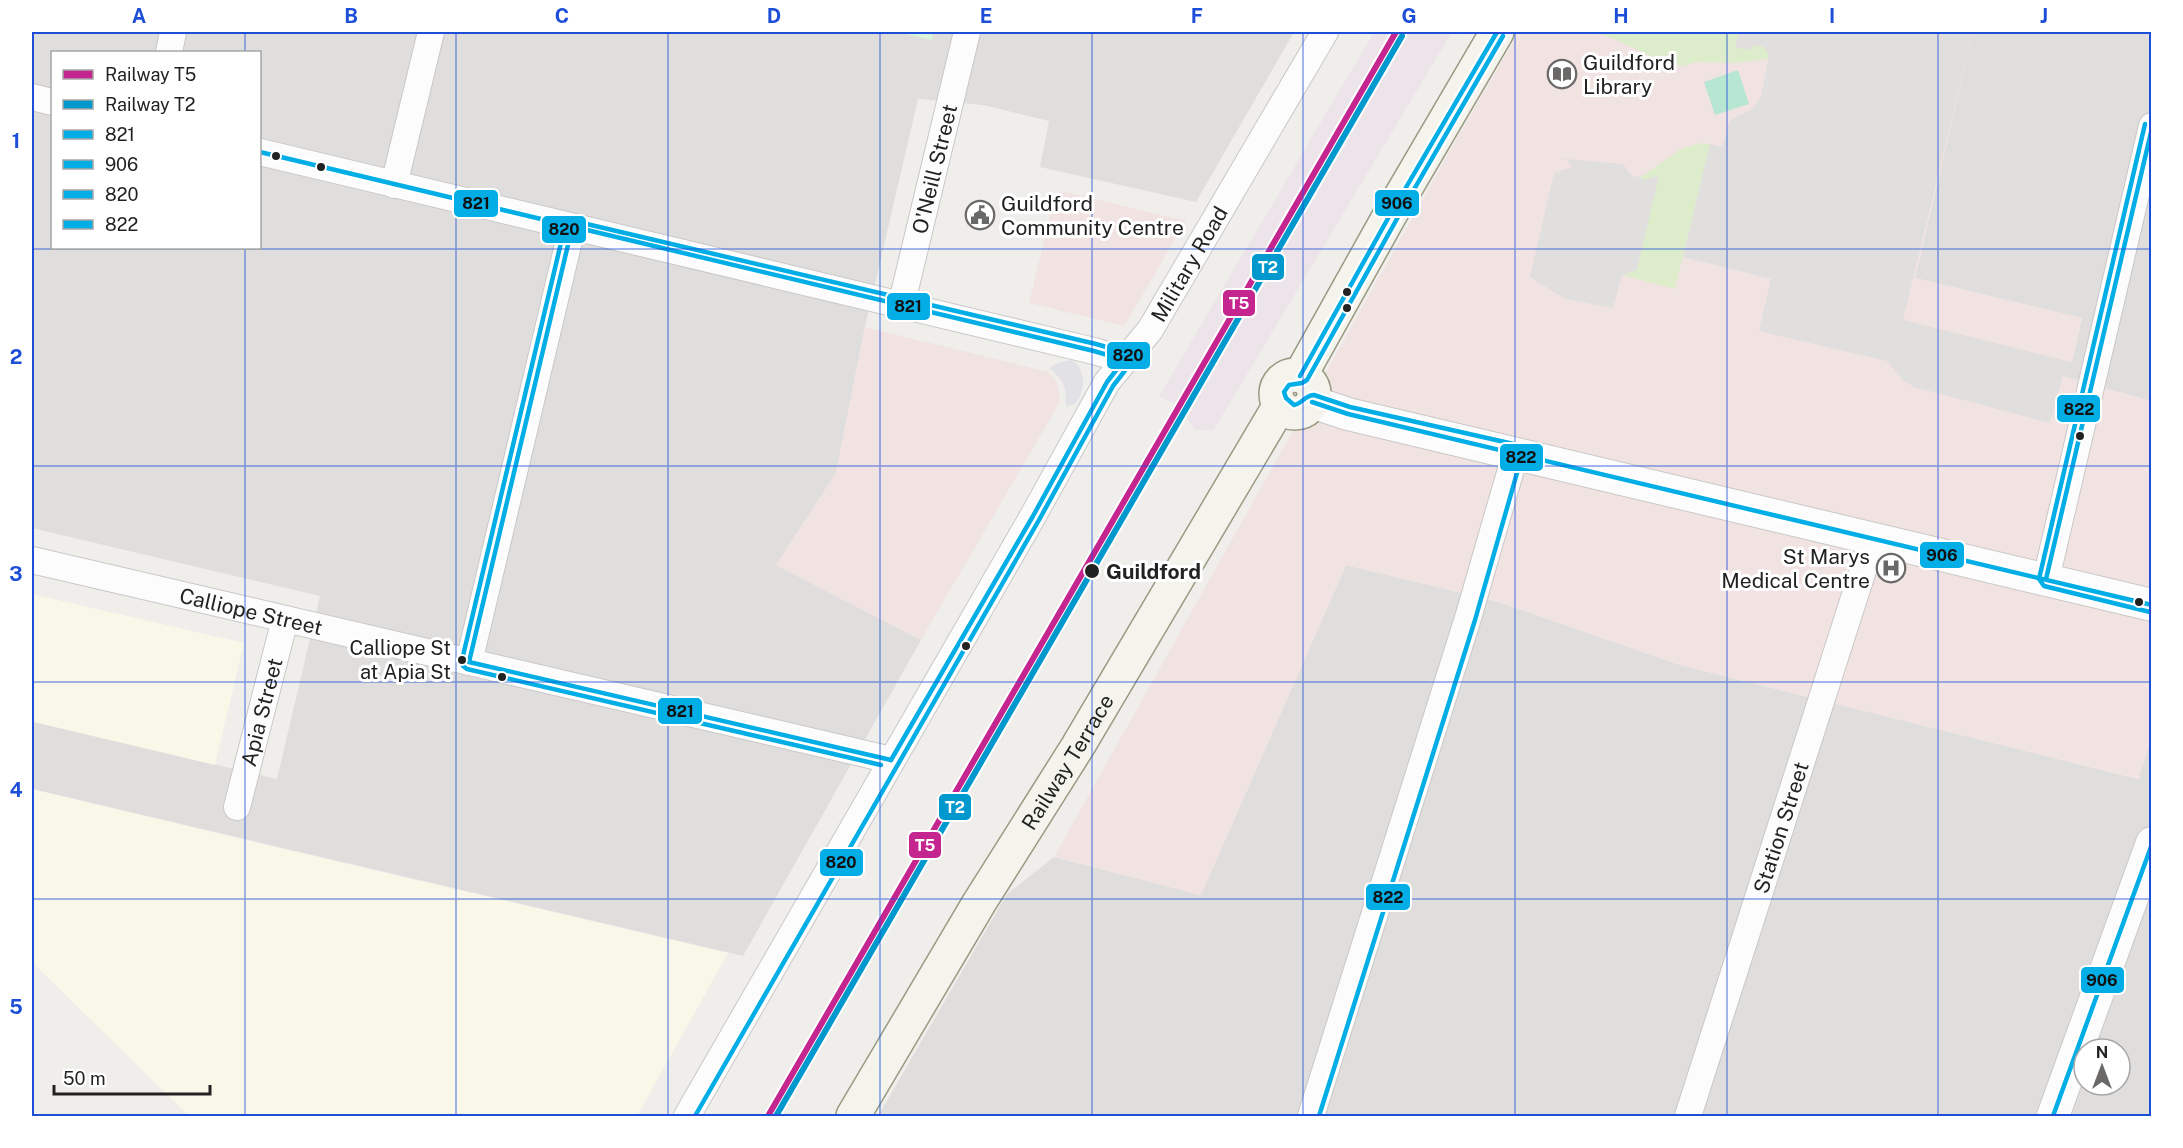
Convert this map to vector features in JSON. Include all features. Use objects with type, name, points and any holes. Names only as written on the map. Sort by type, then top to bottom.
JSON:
[{"type":"main road","points":[[1306,389],[1386,220],[1497,32]]},
{"type":"main road","name":"Railway Terrace","points":[[854,1116],[979,903],[1078,746],[1280,405],[1276,395],[1280,382],[1289,376],[1306,389]]},
{"type":"street","points":[[169,51],[173,32]]},
{"type":"street","points":[[394,185],[431,32]]},
{"type":"street","name":"O'Neill Street","points":[[901,306],[967,32]]},
{"type":"street","name":"Military Road","points":[[687,1116],[1033,516],[1107,382],[1144,340],[1325,32]]},
{"type":"street","points":[[32,98],[51,102]]},
{"type":"street","points":[[2046,579],[2151,126]]},
{"type":"street","points":[[261,152],[1124,360]]},
{"type":"street","points":[[469,662],[572,228]]},
{"type":"street","points":[[1306,389],[1348,414],[1516,452],[2151,605]]},
{"type":"street","points":[[1311,1116],[1468,618],[1516,452]]},
{"type":"street","name":"Station Street","points":[[1689,1116],[1873,539]]},
{"type":"street","name":"Calliope Street","points":[[32,560],[891,760]]},
{"type":"street","name":"Apia Street","points":[[237,807],[285,619]]},
{"type":"street","points":[[2053,1116],[2151,843]]},
{"type":"shaded area","points":[[32,32],[1294,32],[1196,202],[1040,167],[1049,121],[983,105],[918,99],[865,327],[836,473],[776,565],[921,640],[743,956],[32,789],[34,722],[277,779],[320,596],[32,528]]},
{"type":"shaded area","points":[[1374,32],[1452,32],[1213,431],[1196,430],[1175,404],[1159,396]]},
{"type":"shaded area","points":[[1519,32],[1973,32],[1915,278],[2082,318],[2072,362],[2067,361],[2062,376],[2151,401],[2152,736],[2139,779],[1680,665],[1499,602],[1346,565],[1201,895],[1054,857],[1452,147]]},
{"type":"shaded area","points":[[1739,32],[1973,32],[1903,320],[2067,361],[2050,423],[1914,387],[1903,380],[1887,361],[1759,331],[1771,279],[1683,257],[1710,144],[1722,147],[1730,120],[1751,110],[1761,97],[1769,54],[1764,47],[1755,45],[1749,50],[1735,47]]},
{"type":"shaded area","points":[[1973,32],[2151,32],[2151,401],[2062,376],[2067,361],[2072,361],[2082,318],[1915,278]]},
{"type":"shaded area","points":[[1555,158],[1623,164],[1632,176],[1641,177],[1642,180],[1659,176],[1637,270],[1622,275],[1613,308],[1565,299],[1530,277],[1554,173],[1572,167],[1567,160]]},
{"type":"shaded area","points":[[1061,191],[1186,221],[1124,326],[1029,303],[1055,195]]},
{"type":"shaded area","points":[[865,327],[1048,372],[1056,380],[1059,391],[1060,402],[921,640],[776,565],[836,473]]},
{"type":"shaded area","points":[[1072,360],[1078,365],[1083,377],[1083,386],[1076,403],[1066,407],[1065,388],[1060,378],[1049,368],[1060,362]]},
{"type":"shaded area","points":[[1346,565],[1499,602],[1680,665],[2138,779],[2151,736],[2151,1116],[878,1116],[1007,894],[1054,857],[1201,895]]},
{"type":"shaded area","points":[[32,594],[244,643],[215,765],[34,722],[32,732]]},
{"type":"shaded area","points":[[32,789],[728,953],[637,1116],[189,1116],[32,962]]},
{"type":"green space","points":[[897,32],[934,32],[932,40]]},
{"type":"green space","points":[[1593,32],[1739,32],[1735,47],[1755,45],[1764,47],[1769,54],[1768,59],[1735,63],[1697,62],[1682,66],[1663,62],[1619,41]]},
{"type":"green space","points":[[1738,70],[1749,104],[1715,115],[1704,82]]},
{"type":"green space","points":[[1701,143],[1710,144],[1675,289],[1622,275],[1637,270],[1658,176],[1642,181],[1641,177],[1681,149]]},
{"type":"rail line","name":"T5","points":[[768,1116],[1396,32]]},
{"type":"rail line","name":"T2","points":[[776,1116],[1402,36]]},
{"type":"transit line","name":"906","points":[[1300,376],[1391,213],[1497,32]]},
{"type":"transit line","name":"822","points":[[1319,1116],[1475,620],[1523,452],[1522,447],[1518,445],[1350,407],[1314,395],[1294,405],[1286,398],[1284,392],[1289,385],[1307,380],[1503,36]]},
{"type":"transit line","name":"822","points":[[2145,124],[2039,579],[2044,586],[2150,612]]},
{"type":"transit line","name":"906","points":[[2046,579],[2152,128]]},
{"type":"transit line","name":"821","points":[[261,152],[1124,360]]},
{"type":"transit line","name":"820","points":[[695,1116],[1039,520],[1113,386],[1130,364],[1131,359],[1127,353],[1096,344],[574,221],[568,222],[565,226],[462,660],[463,666],[467,669],[881,765]]},
{"type":"transit line","name":"821","points":[[469,662],[572,228]]},
{"type":"transit line","name":"821","points":[[891,760],[1033,516],[1107,382],[1124,360]]},
{"type":"transit line","name":"906","points":[[1312,402],[1348,414],[2152,605]]},
{"type":"transit line","name":"821","points":[[469,662],[891,760]]},
{"type":"transit line","name":"906","points":[[2053,1116],[2152,844]]},
{"type":"place","name":"Guildford Library","points":[[1562,74]]},
{"type":"place","name":"Guildford Community Centre","points":[[980,215]]},
{"type":"place","name":"St Marys Medical Centre","points":[[1891,568]]},
{"type":"place","name":"Guildford","points":[[1092,571]]},
{"type":"place","name":"Calliope St at Apia St","points":[[462,660]]}]
